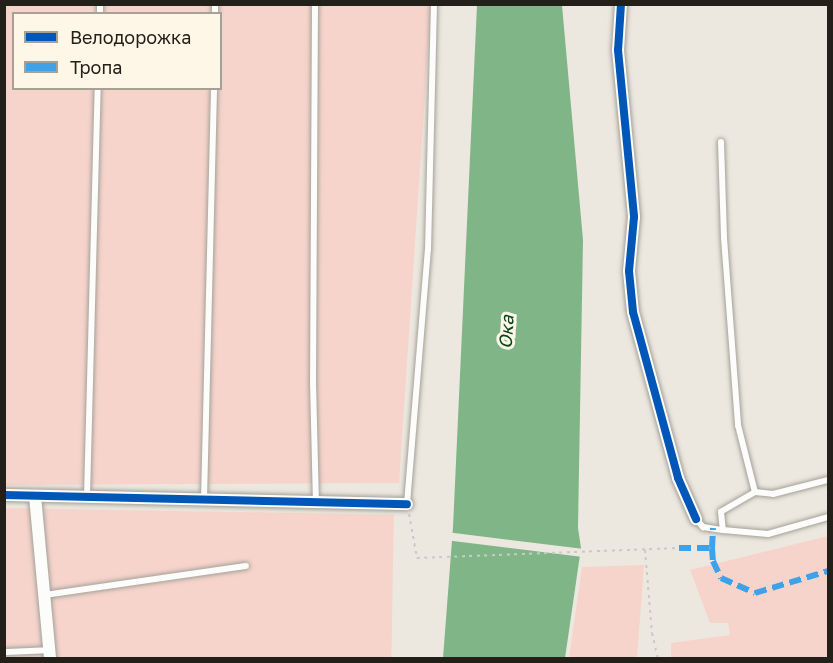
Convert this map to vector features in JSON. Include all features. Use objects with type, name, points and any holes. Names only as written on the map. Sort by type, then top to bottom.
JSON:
[{"type":"street","points":[[621,4],[618,50],[634,217],[629,270],[633,312],[678,478],[696,519]]},
{"type":"street","points":[[4,495],[407,504]]},
{"type":"street","points":[[35,496],[50,654]]},
{"type":"lane","points":[[315,4],[313,381],[316,501]]},
{"type":"lane","points":[[407,504],[428,250],[434,4]]},
{"type":"lane","points":[[87,496],[98,90]]},
{"type":"lane","points":[[204,499],[214,90]]},
{"type":"lane","points":[[721,142],[724,238],[738,426],[755,492]]},
{"type":"lane","points":[[723,530],[721,512],[755,492],[773,494],[828,480]]},
{"type":"lane","points":[[696,519],[703,527],[768,534],[828,518]]},
{"type":"lane","points":[[44,595],[246,566]]},
{"type":"lane","points":[[4,652],[50,654]]},
{"type":"path","points":[[407,504],[417,558],[679,548]]},
{"type":"path","points":[[645,550],[652,633],[658,658]]},
{"type":"shaded area","points":[[4,5],[431,5],[399,483],[5,485]]},
{"type":"shaded area","points":[[5,508],[394,515],[391,658],[4,658]]},
{"type":"shaded area","points":[[828,536],[828,658],[671,658],[671,643],[730,635],[728,623],[710,623],[690,570]]},
{"type":"shaded area","points":[[644,565],[637,658],[569,658],[582,567]]},
{"type":"water","name":"Ока","points":[[477,5],[562,5],[583,240],[578,528],[581,548],[565,658],[443,658],[453,527]]},
{"type":"pier","points":[[448,532],[584,549],[583,557],[447,540]]},
{"type":"marked path","points":[[712,548],[713,528]]},
{"type":"marked path","points":[[679,548],[712,548],[713,561],[721,578],[755,593],[828,571]]},
{"type":"cycle path","points":[[621,4],[618,50],[634,217],[629,271],[633,312],[678,478],[696,519]]},
{"type":"cycle path","points":[[4,495],[407,504]]}]
